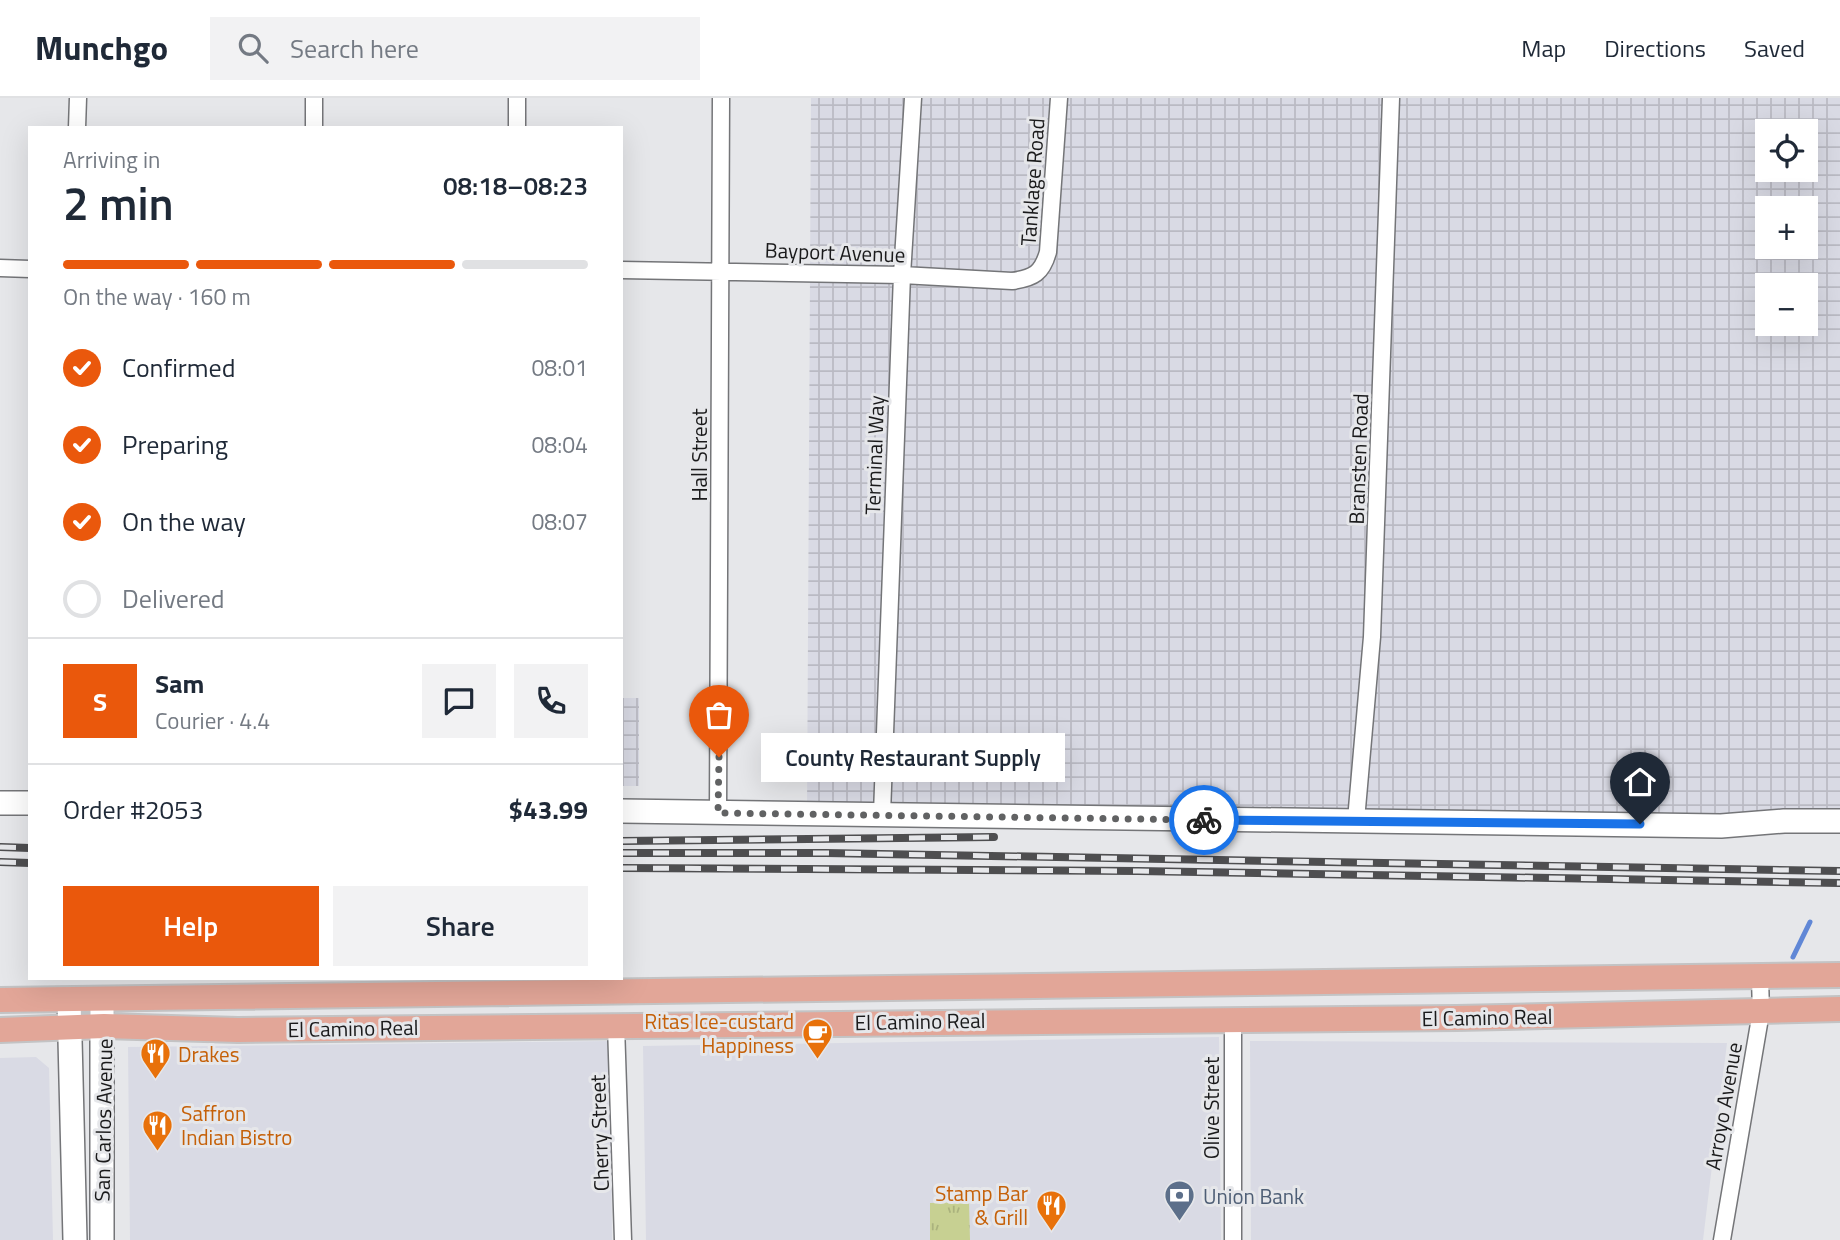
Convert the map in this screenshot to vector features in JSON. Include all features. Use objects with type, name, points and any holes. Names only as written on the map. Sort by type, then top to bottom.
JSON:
[{"type":"main road","points":[[0,803],[28,803]]},
{"type":"main road","points":[[623,811],[1721,826],[1784,821],[1840,821]]},
{"type":"main road","name":"El Camino Real","points":[[0,1000],[1840,975]]},
{"type":"main road","points":[[1233,1018],[1244,1002],[1256,998],[1340,998],[1368,983]]},
{"type":"main road","points":[[616,1025],[621,992]]},
{"type":"main road","name":"San Carlos Avenue","points":[[69,999],[75,1240]]},
{"type":"main road","name":"San Carlos Avenue","points":[[102,999],[102,1240]]},
{"type":"main road","name":"El Camino Real","points":[[0,1030],[104,1026],[238,1030],[1840,1009]]},
{"type":"street","points":[[77,126],[78,98]]},
{"type":"street","points":[[314,98],[314,126]]},
{"type":"street","points":[[517,98],[517,126]]},
{"type":"street","name":"Hall Street","points":[[718,813],[721,98]]},
{"type":"street","name":"Terminal Way","points":[[882,814],[902,275],[913,98]]},
{"type":"street","name":"Tanklage Road","points":[[1044,269],[1050,239],[1059,98]]},
{"type":"street","name":"Bransten Road","points":[[1356,820],[1372,637],[1391,98]]},
{"type":"street","points":[[0,268],[28,269]]},
{"type":"street","name":"Bayport Avenue","points":[[623,271],[720,270],[1012,281],[1030,279],[1044,269]]},
{"type":"street","name":"Arroyo Avenue","points":[[1722,1240],[1760,1012],[1760,978]]},
{"type":"street","name":"Olive Street","points":[[1233,1018],[1233,1240]]},
{"type":"street","name":"Cherry Street","points":[[616,1025],[624,1240]]},
{"type":"shaded area","points":[[811,98],[1840,98],[1840,821],[807,813]]},
{"type":"shaded area","points":[[623,698],[639,698],[639,786],[623,786]]},
{"type":"shaded area","points":[[1219,1037],[1221,1240],[646,1240],[643,1046]]},
{"type":"shaded area","points":[[610,1041],[612,1240],[130,1240],[128,1047]]},
{"type":"shaded area","points":[[1250,1041],[1727,1043],[1703,1240],[1251,1240]]},
{"type":"shaded area","points":[[36,1057],[49,1068],[53,1240],[0,1240],[0,1058]]},
{"type":"green space","points":[[969,1202],[970,1240],[930,1240],[930,1203]]},
{"type":"waterway","points":[[1793,957],[1810,922]]},
{"type":"railway","points":[[623,841],[994,837]]},
{"type":"railway","points":[[0,847],[28,848]]},
{"type":"railway","points":[[623,853],[826,853],[1840,871]]},
{"type":"railway","points":[[0,862],[28,863]]},
{"type":"railway","points":[[623,868],[1138,871],[1840,883]]},
{"type":"way so far","points":[[719,757],[718,813],[1204,820]]},
{"type":"place","name":"County Restaurant Supply","points":[[719,757]]},
{"type":"place","name":"Ritas Ice-custard Happiness","points":[[817,1060]]},
{"type":"place","name":"Drakes","points":[[155,1081]]},
{"type":"place","name":"Saffron Indian Bistro","points":[[158,1152]]},
{"type":"place","name":"Union Bank","points":[[1180,1223]]},
{"type":"place","name":"Stamp Bar & Grill","points":[[1051,1232]]},
{"type":"route","points":[[1204,820],[1640,824]]}]
